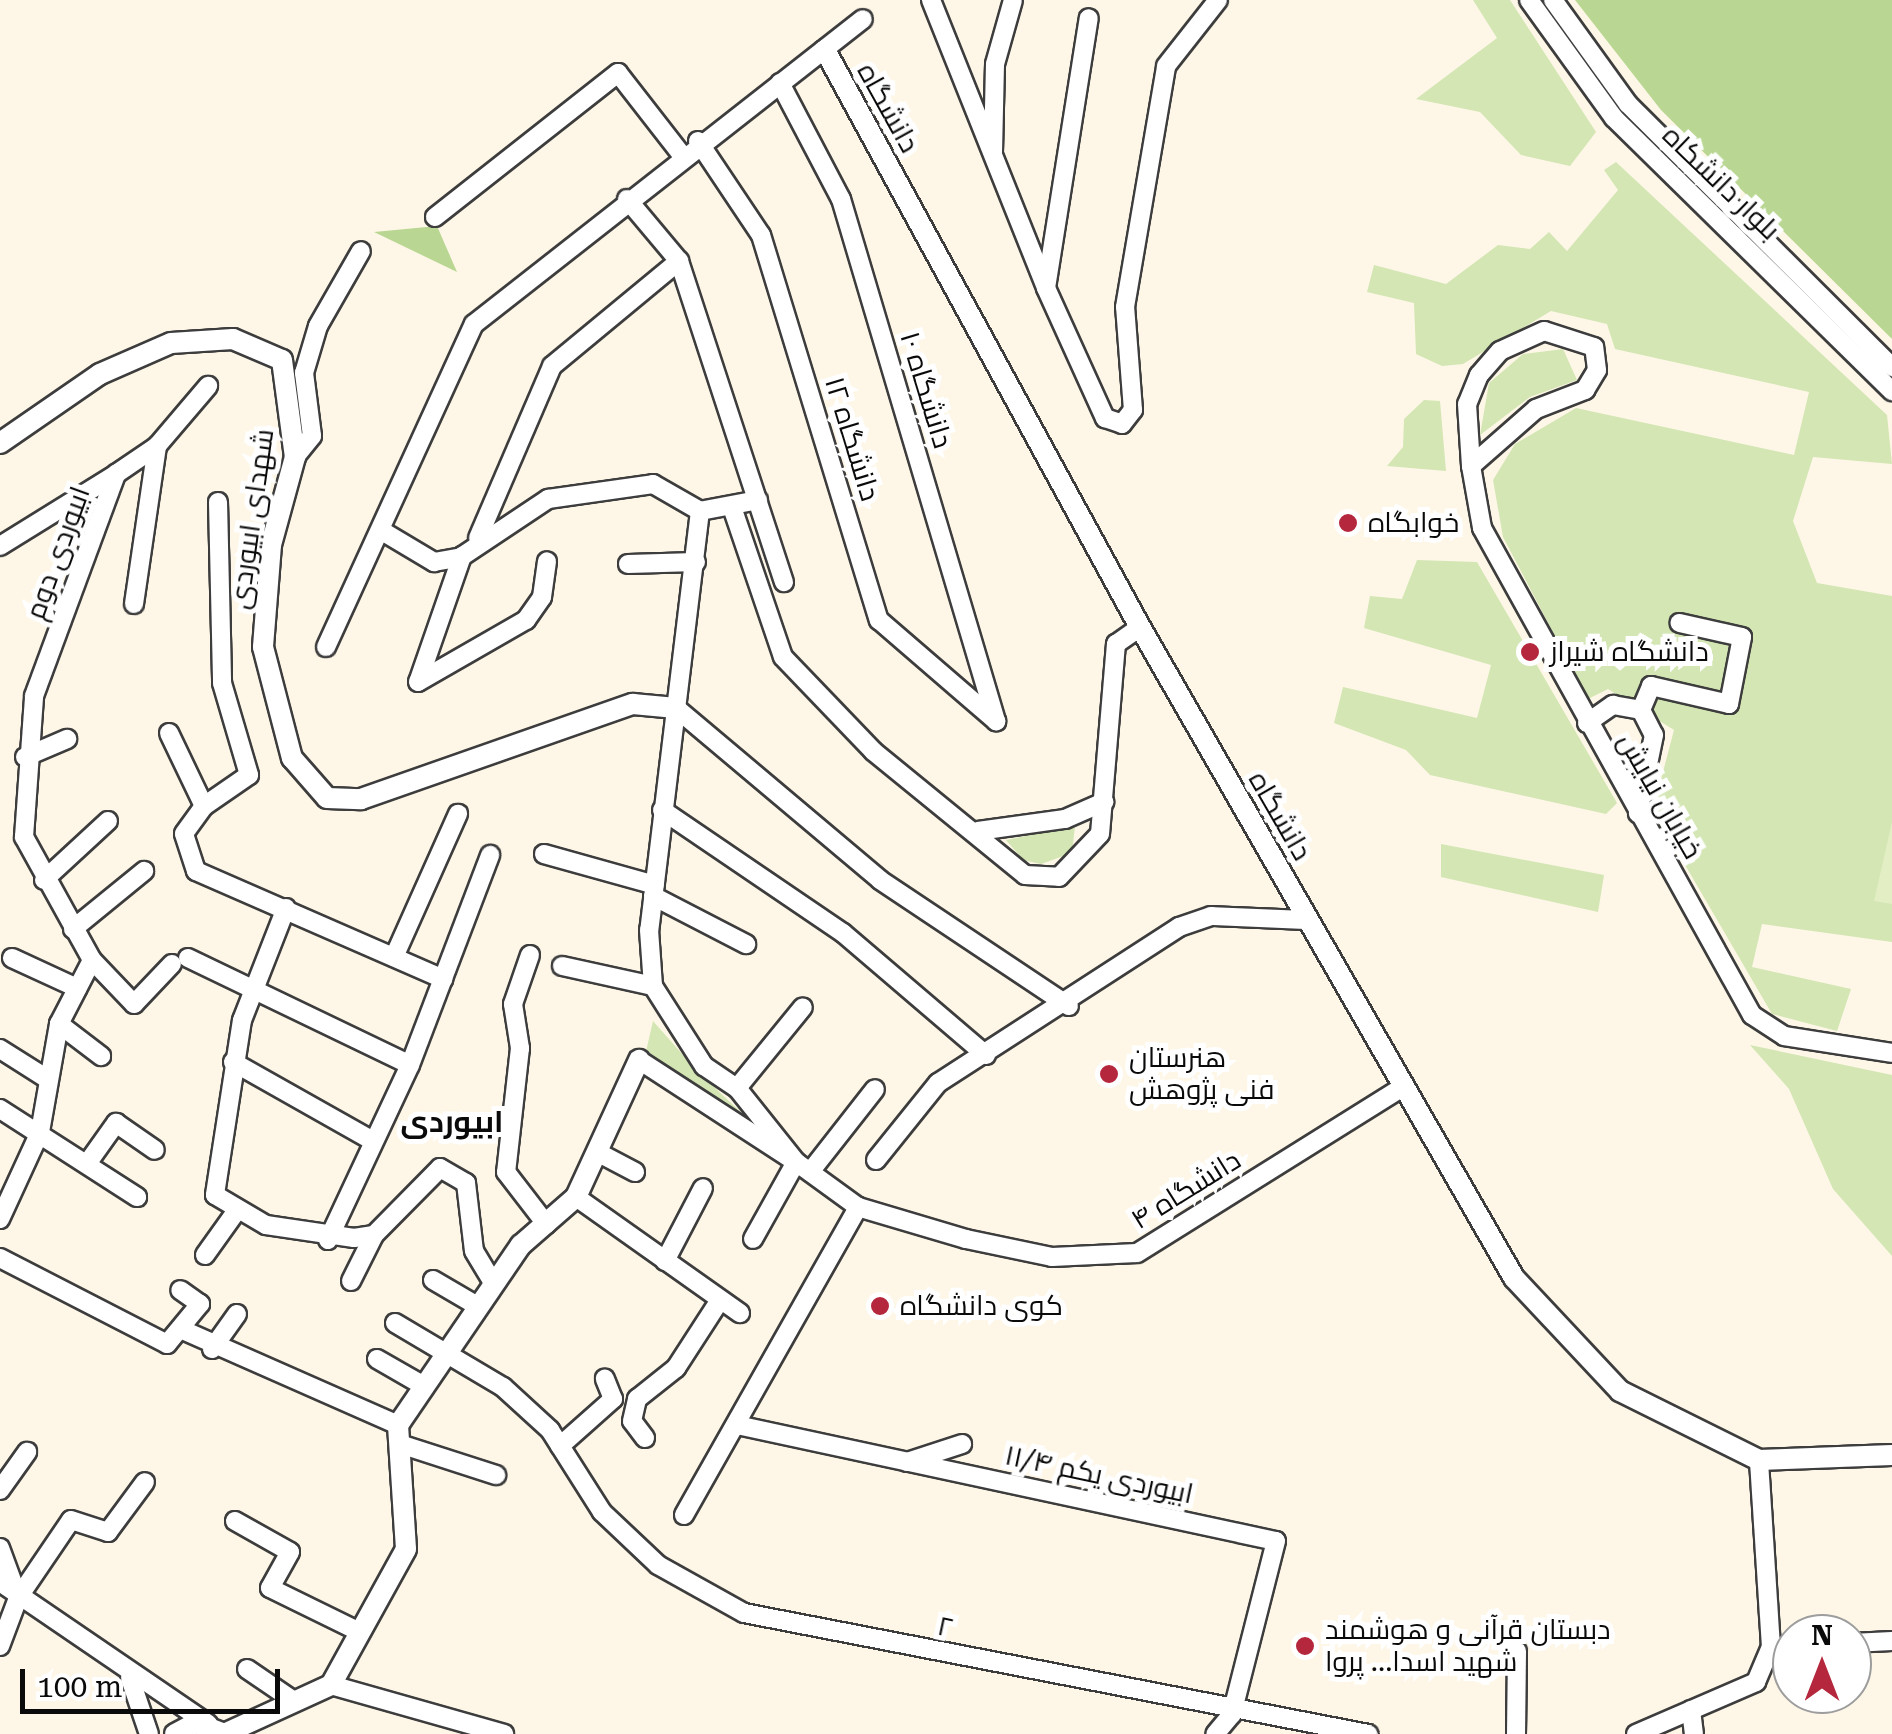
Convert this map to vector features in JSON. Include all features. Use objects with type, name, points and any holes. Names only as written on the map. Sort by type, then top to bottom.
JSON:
[{"type":"street","points":[[930,0],[1046,288],[1105,418],[1122,424],[1133,410],[1125,308],[1166,66],[1218,0]]},
{"type":"street","points":[[993,164],[995,64],[1013,0]]},
{"type":"street","name":"بلوار دانشکاه","points":[[1530,0],[1614,118],[1892,392]]},
{"type":"street","name":"بلوار دانشکاه","points":[[1553,0],[1628,104],[1892,367]]},
{"type":"street","points":[[1046,288],[1089,18]]},
{"type":"street","points":[[825,50],[862,19]]},
{"type":"street","name":"دانشگاه","points":[[326,647],[474,324],[698,140],[825,50],[1140,627],[1514,1278],[1568,1340],[1620,1390],[1760,1460],[1892,1455]]},
{"type":"street","points":[[435,216],[618,73],[682,154]]},
{"type":"street","name":"۱۰ دانشگاه","points":[[780,83],[841,199],[996,721]]},
{"type":"street","name":"۱۲ دانشگاه","points":[[698,140],[761,235],[879,620],[996,721]]},
{"type":"street","points":[[627,199],[679,261],[784,582]]},
{"type":"street","points":[[296,457],[312,436],[304,373],[314,342],[361,251]]},
{"type":"street","points":[[547,561],[542,597],[526,620],[418,682],[462,556],[478,538],[552,366],[679,261]]},
{"type":"street","name":"خیابان نیایش","points":[[1470,466],[1536,408],[1585,390],[1597,370],[1594,346],[1544,331],[1500,351],[1467,404],[1470,466],[1482,528],[1587,723],[1760,1024],[1892,1054]]},
{"type":"street","name":"شهدای ابیوردی","points":[[0,443],[100,374],[170,344],[233,339],[282,360],[296,457],[270,546],[263,647],[292,758],[317,792],[361,799],[633,704],[676,708]]},
{"type":"street","name":"ابیوردی دوم","points":[[208,386],[157,446],[116,474],[34,696],[25,757],[24,837],[44,880],[92,960],[134,1004],[180,961],[252,988]]},
{"type":"street","points":[[134,604],[157,446]]},
{"type":"street","points":[[0,546],[116,474]]},
{"type":"street","points":[[478,538],[548,499],[653,484],[700,510],[732,508],[758,500]]},
{"type":"street","points":[[218,502],[222,683],[250,775],[204,806],[184,834],[196,871],[443,979]]},
{"type":"street","points":[[732,508],[783,657],[872,751],[978,831],[1025,875],[1059,877],[1100,834],[1116,644],[1140,627]]},
{"type":"street","points":[[700,510],[654,891],[653,986],[704,1066],[736,1088],[803,1167]]},
{"type":"street","points":[[382,531],[434,562],[462,556]]},
{"type":"street","points":[[628,564],[696,562]]},
{"type":"street","points":[[1638,813],[1654,736],[1641,710],[1650,686],[1729,704],[1742,637],[1680,623]]},
{"type":"street","points":[[1587,723],[1613,704],[1641,710]]},
{"type":"street","points":[[676,708],[880,880],[1070,1006]]},
{"type":"street","points":[[169,733],[204,806]]},
{"type":"street","points":[[25,757],[67,738]]},
{"type":"street","points":[[978,831],[1065,819],[1104,802]]},
{"type":"street","points":[[662,810],[843,933],[986,1054]]},
{"type":"street","points":[[394,957],[458,814]]},
{"type":"street","points":[[44,880],[108,821]]},
{"type":"street","points":[[544,854],[654,891],[746,944]]},
{"type":"street","points":[[328,1240],[410,1064],[490,855]]},
{"type":"street","points":[[74,929],[144,870]]},
{"type":"street","points":[[286,908],[252,988],[233,1062],[213,1171],[215,1194],[235,1213],[328,1240],[374,1235]]},
{"type":"street","points":[[876,1160],[938,1083],[1070,1006],[1195,922],[1308,920]]},
{"type":"street","points":[[530,955],[513,1004],[520,1048],[506,1172],[546,1224]]},
{"type":"street","points":[[12,958],[77,988]]},
{"type":"street","points":[[0,1219],[40,1132],[46,1078],[59,1024],[92,960]]},
{"type":"street","points":[[562,966],[653,986]]},
{"type":"street","points":[[252,988],[410,1064]]},
{"type":"street","points":[[736,1088],[802,1007]]},
{"type":"street","points":[[59,1024],[101,1056]]},
{"type":"street","points":[[0,1049],[46,1078]]},
{"type":"street","points":[[331,1686],[406,1549],[400,1435],[424,1386],[494,1284],[546,1224],[576,1198],[639,1060],[858,1207],[684,1516]]},
{"type":"street","points":[[233,1062],[373,1141]]},
{"type":"street","name":"۴ دانشگاه","points":[[858,1207],[1052,1257],[1138,1254],[1404,1086]]},
{"type":"street","points":[[754,1239],[803,1167],[875,1089]]},
{"type":"street","points":[[0,1109],[89,1161],[137,1196]]},
{"type":"street","points":[[89,1161],[116,1122],[155,1150]]},
{"type":"street","points":[[597,1152],[635,1172]]},
{"type":"street","points":[[351,1281],[374,1235],[440,1168],[466,1183],[474,1251],[494,1284]]},
{"type":"street","points":[[665,1261],[703,1188]]},
{"type":"street","points":[[576,1198],[740,1313]]},
{"type":"street","points":[[205,1255],[235,1213]]},
{"type":"street","points":[[0,1258],[167,1344],[185,1331],[200,1304],[180,1290]]},
{"type":"street","points":[[433,1280],[479,1307]]},
{"type":"street","points":[[645,1438],[632,1421],[637,1399],[676,1368],[720,1300]]},
{"type":"street","points":[[212,1349],[236,1314]]},
{"type":"street","name":"۲","points":[[395,1323],[503,1387],[560,1446],[602,1512],[658,1565],[744,1614],[1232,1714],[1368,1734]]},
{"type":"street","points":[[185,1331],[212,1349],[301,1372],[400,1435],[496,1475]]},
{"type":"street","points":[[377,1360],[424,1386]]},
{"type":"street","points":[[560,1446],[613,1399],[605,1379]]},
{"type":"street","name":"۱۱/۴ ابیوردی یکم","points":[[737,1425],[1276,1541],[1232,1714]]},
{"type":"street","points":[[906,1463],[962,1444]]},
{"type":"street","points":[[0,1490],[26,1452]]},
{"type":"street","points":[[1636,1734],[1748,1691],[1771,1646],[1760,1460]]},
{"type":"street","points":[[0,1646],[18,1598],[71,1520],[108,1532],[145,1482]]},
{"type":"street","points":[[235,1521],[290,1552],[270,1588],[360,1632]]},
{"type":"street","points":[[0,1548],[18,1598]]},
{"type":"street","points":[[0,1582],[130,1678],[219,1731]]},
{"type":"street","points":[[1516,1734],[1517,1651]]},
{"type":"street","points":[[247,1669],[291,1699]]},
{"type":"street","points":[[130,1678],[150,1734]]},
{"type":"street","points":[[176,1734],[219,1731],[331,1686],[504,1734]]},
{"type":"street","points":[[1691,1710],[1694,1734]]},
{"type":"street","points":[[1215,1734],[1232,1714]]},
{"type":"green space","points":[[1473,0],[1510,0],[1596,132],[1570,166],[1521,155],[1480,112],[1416,99],[1497,38]]},
{"type":"green space","points":[[1575,0],[1892,0],[1892,339],[1661,110]]},
{"type":"green space","points":[[1616,162],[1887,415],[1892,464],[1813,457],[1793,521],[1817,583],[1892,596],[1892,942],[1762,924],[1752,967],[1851,989],[1837,1031],[1772,1014],[1653,810],[1674,730],[1608,689],[1588,699],[1503,537],[1493,480],[1515,444],[1576,408],[1794,455],[1809,392],[1615,349],[1607,324],[1551,311],[1463,364],[1442,366],[1416,354],[1414,303],[1367,292],[1374,265],[1446,284],[1498,245],[1530,249],[1549,232],[1567,251],[1618,190],[1604,170]]},
{"type":"green space","points":[[437,226],[457,272],[374,232]]},
{"type":"green space","points":[[1563,349],[1577,380],[1530,397],[1480,435],[1489,383],[1523,354]]},
{"type":"green space","points":[[1424,400],[1440,401],[1446,471],[1387,466],[1403,447],[1404,419]]},
{"type":"green space","points":[[1417,560],[1477,562],[1617,803],[1606,814],[1430,775],[1406,750],[1334,723],[1343,687],[1477,718],[1491,665],[1364,628],[1370,596],[1402,599]]},
{"type":"green space","points":[[1892,822],[1892,904],[1874,901]]},
{"type":"green space","points":[[1075,826],[1072,853],[1041,864],[1023,860],[1006,840]]},
{"type":"green space","points":[[1441,844],[1604,875],[1598,912],[1441,877]]},
{"type":"green space","points":[[653,1021],[698,1072],[761,1131],[645,1056]]},
{"type":"green space","points":[[1750,1045],[1892,1075],[1892,1256],[1833,1189],[1789,1089]]},
{"type":"place","name":"خوابگاه","points":[[1348,523]]},
{"type":"place","name":"دانشگاه شیراز","points":[[1530,652]]},
{"type":"place","name":"هنرستان فنی پژوهش","points":[[1109,1074]]},
{"type":"place","name":"کوی دانشگاه","points":[[880,1306]]},
{"type":"place","name":"دبستان قرآنی و هوشمند شهید اسدا... پروا","points":[[1305,1646]]},
{"type":"district","name":"ابیوردی","points":[[452,1122]]}]
